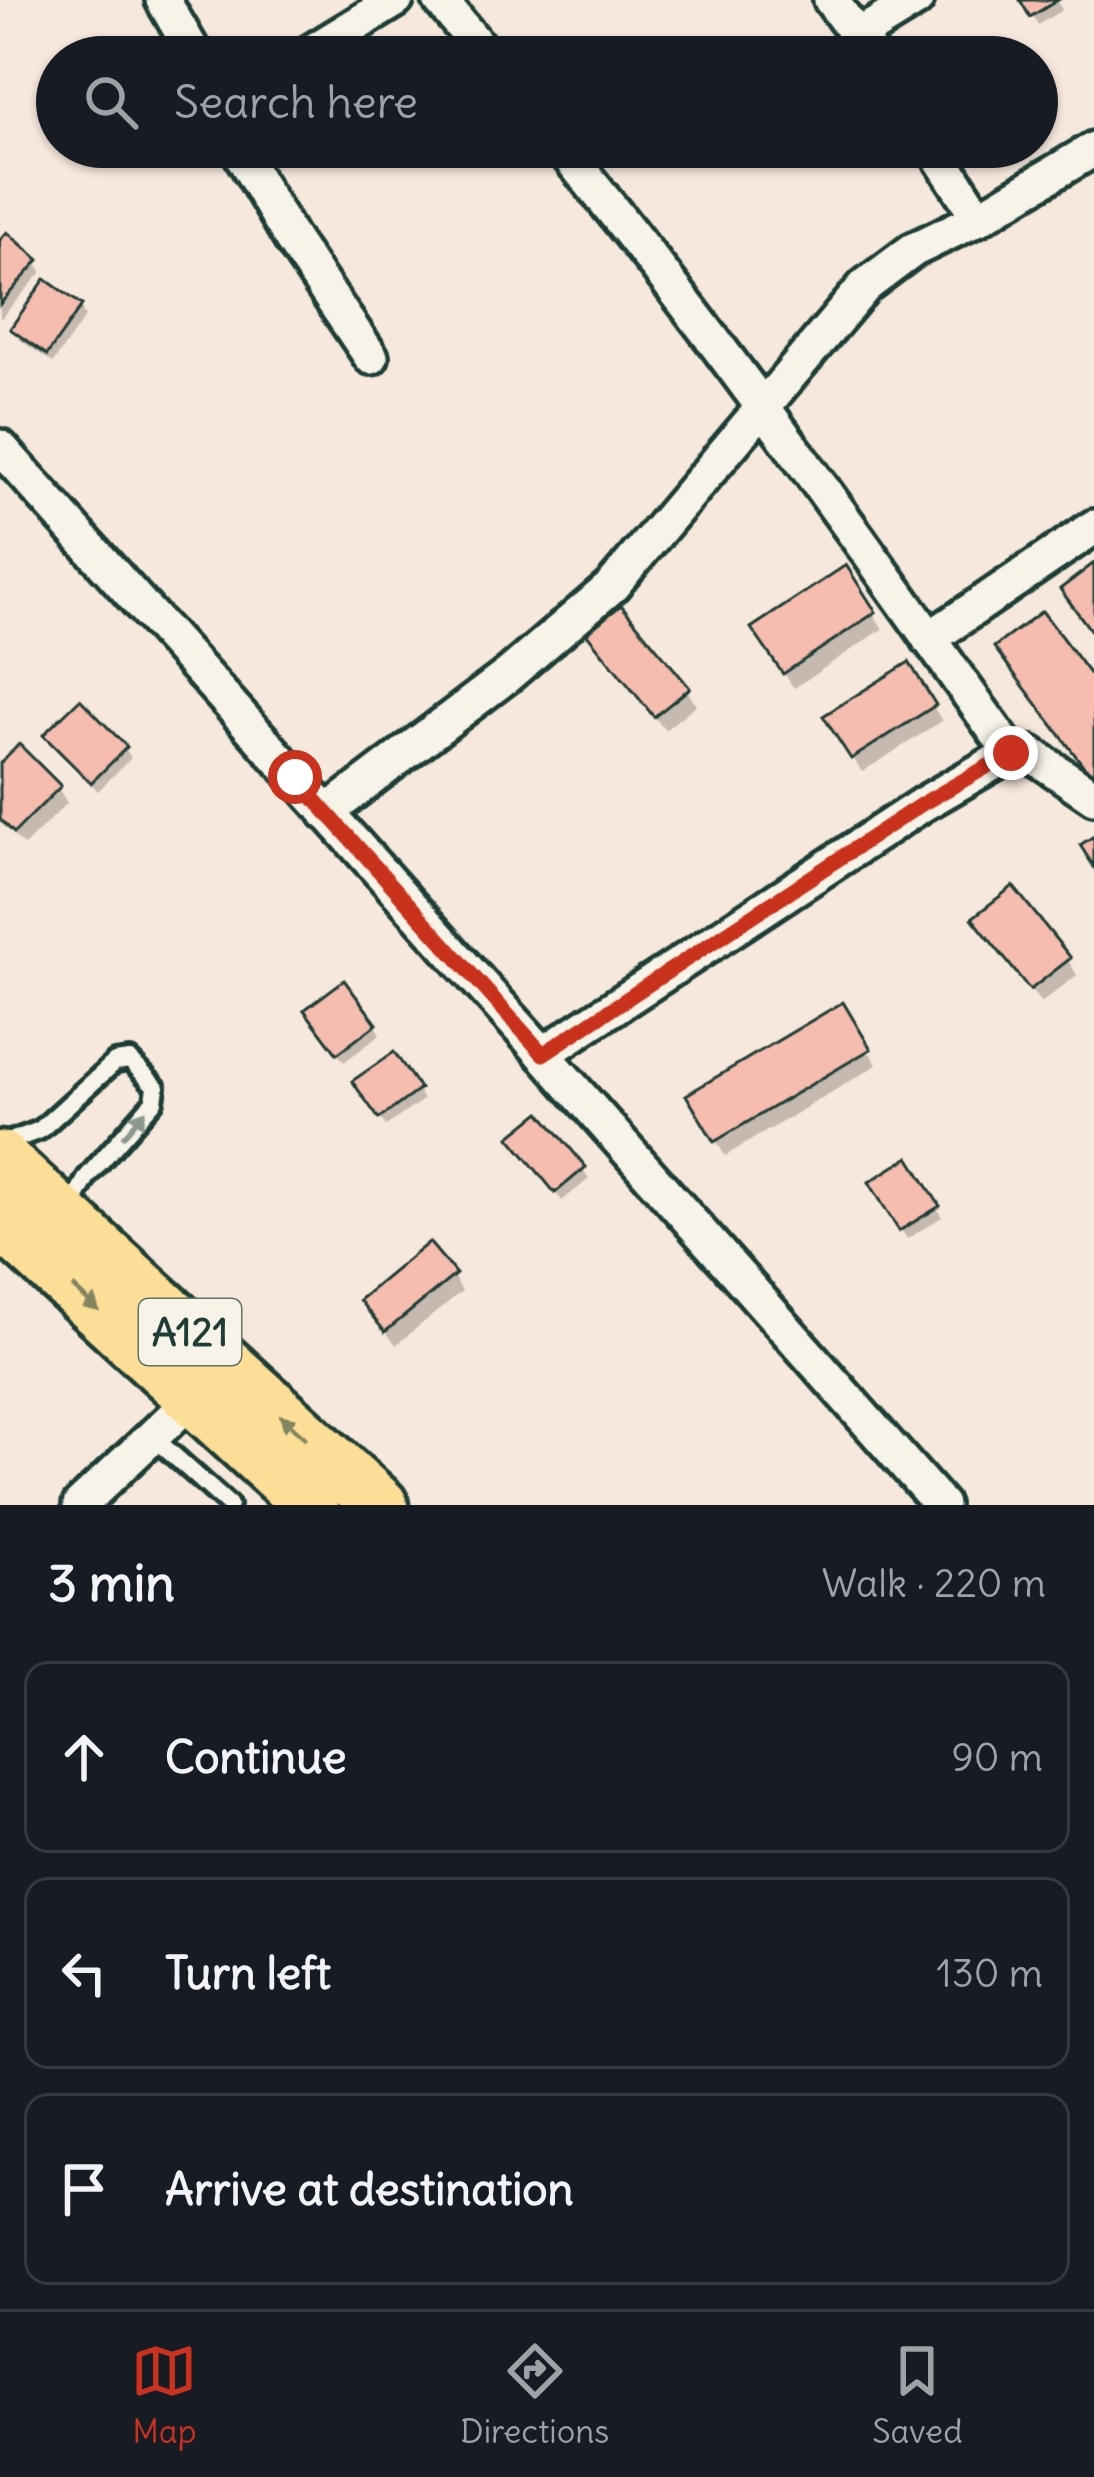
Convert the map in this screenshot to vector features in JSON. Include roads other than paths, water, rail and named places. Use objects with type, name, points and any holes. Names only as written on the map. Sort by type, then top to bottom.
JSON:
[{"type":"highway","name":"A121","points":[[0,1159],[380,1505]]},
{"type":"highway","name":"A121","points":[[0,1220],[311,1505]]},
{"type":"street","points":[[163,0],[184,36]]},
{"type":"street","points":[[338,36],[397,0]]},
{"type":"street","points":[[440,0],[470,36]]},
{"type":"street","points":[[831,0],[858,36]]},
{"type":"street","points":[[877,36],[916,0]]},
{"type":"street","points":[[326,813],[508,675],[612,586],[866,286],[914,250],[979,218],[1094,149]]},
{"type":"street","points":[[249,168],[292,241],[371,357]]},
{"type":"street","points":[[578,168],[762,408],[1011,753]]},
{"type":"street","points":[[947,168],[979,218]]},
{"type":"street","points":[[0,447],[941,1505]]},
{"type":"street","points":[[929,639],[1094,527]]},
{"type":"street","points":[[543,1054],[922,804],[1011,753],[1031,754],[1094,797]]},
{"type":"street","points":[[80,1505],[194,1398]]},
{"type":"lane","points":[[0,1145],[40,1130],[115,1062],[130,1060],[156,1088],[154,1101],[87,1177],[65,1218]]},
{"type":"lane","points":[[153,1437],[229,1505]]}]
